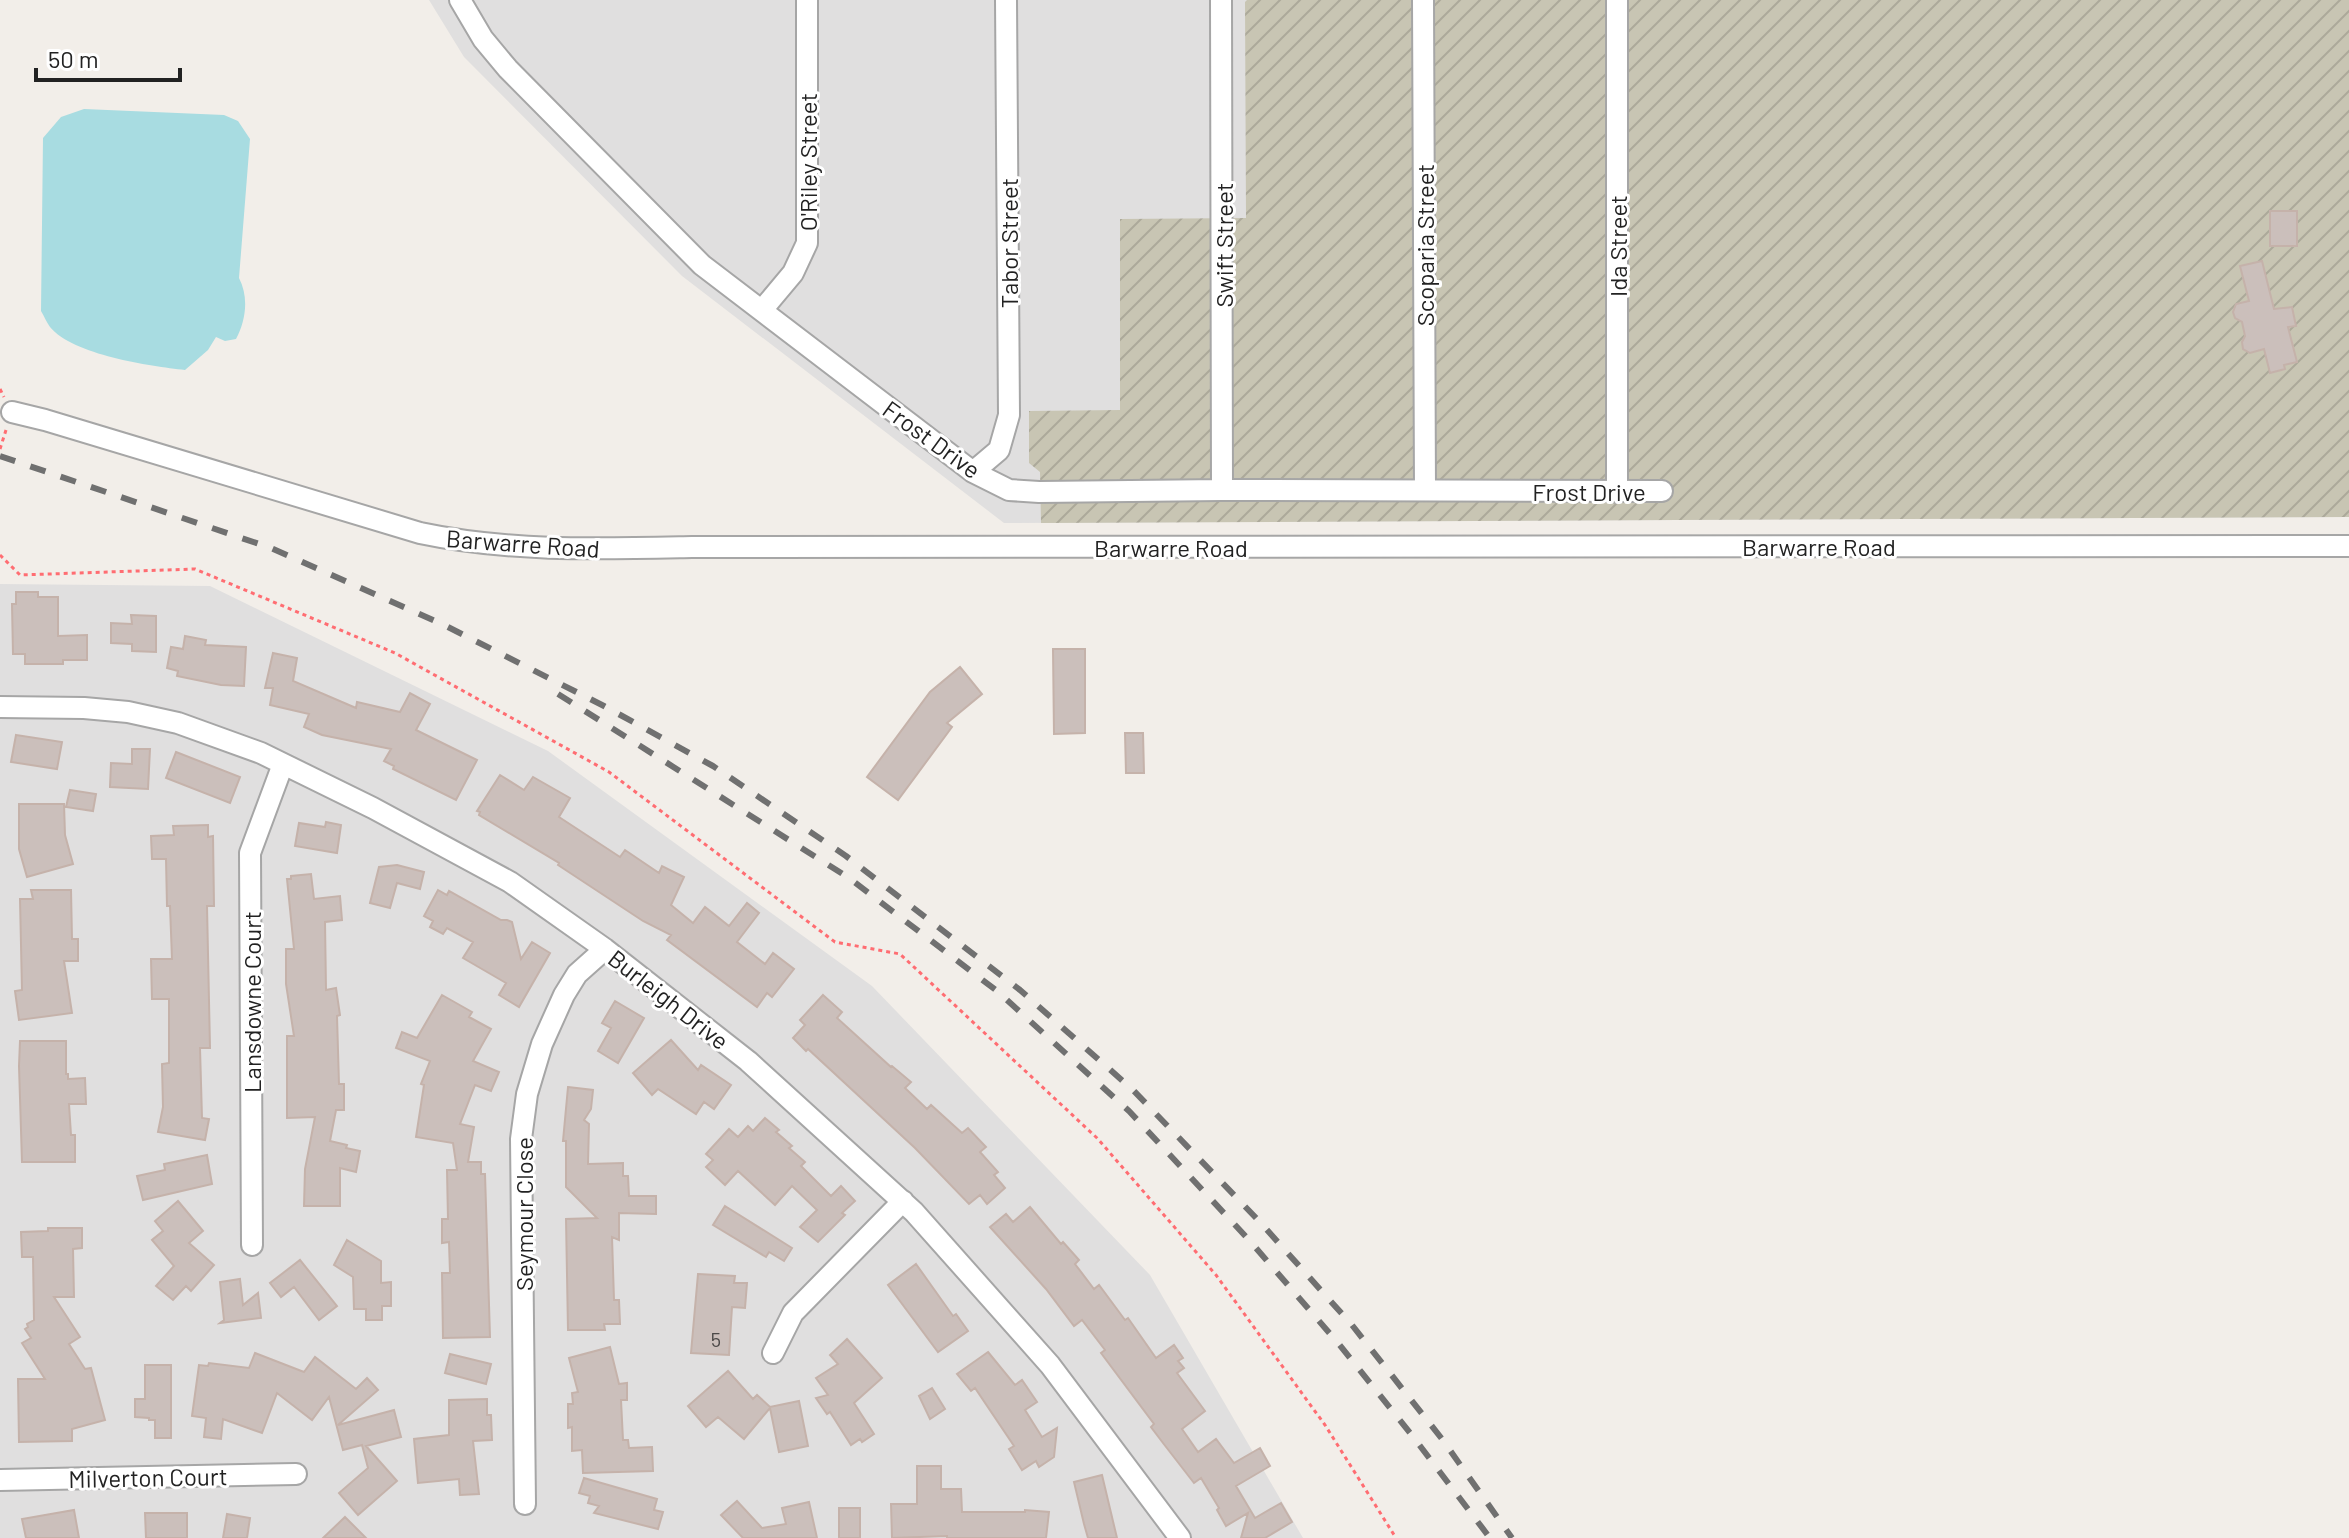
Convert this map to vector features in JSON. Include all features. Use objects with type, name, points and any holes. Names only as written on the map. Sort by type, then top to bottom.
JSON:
[{"type":"street","name":"Frost Drive","points":[[460,0],[483,39],[508,69],[702,265],[973,472],[1009,490],[1662,491]]},
{"type":"street","name":"O'Riley Street","points":[[762,310],[793,273],[807,243],[807,0]]},
{"type":"street","name":"Tabor Street","points":[[973,472],[999,450],[1009,415],[1006,0]]},
{"type":"street","name":"Swift Street","points":[[1221,0],[1222,490]]},
{"type":"street","name":"Scoparia Street","points":[[1423,0],[1425,489]]},
{"type":"street","name":"Ida Street","points":[[1617,0],[1617,492]]},
{"type":"street","name":"Barwarre Road","points":[[12,412],[420,533],[460,542],[510,547],[585,550],[692,547],[2349,546]]},
{"type":"street","name":"Burleigh Drive","points":[[0,707],[84,708],[128,712],[178,723],[261,753],[373,808],[510,882],[605,949],[748,1061],[903,1201],[1050,1365],[1180,1538]]},
{"type":"street","name":"Lansdowne Court","points":[[252,1245],[250,853],[283,764]]},
{"type":"street","name":"Seymour Close","points":[[525,1504],[521,1139],[527,1094],[542,1044],[564,995],[577,974],[605,949]]},
{"type":"street","points":[[773,1353],[793,1313],[903,1201]]},
{"type":"street","name":"Milverton Court","points":[[0,1480],[296,1474]]},
{"type":"path","points":[[0,555],[20,575],[195,569],[395,653],[609,772],[835,942],[900,954],[1097,1138],[1216,1275],[1325,1425],[1396,1538]]},
{"type":"shaded area","points":[[429,0],[2349,0],[2349,517],[1004,523],[682,276],[464,57]]},
{"type":"shaded area","points":[[1247,0],[2349,0],[2349,517],[1041,523],[1040,472],[1029,463],[1029,411],[1120,410],[1120,219],[1246,218]]},
{"type":"shaded area","points":[[0,584],[210,586],[548,751],[872,986],[1150,1275],[1303,1538],[0,1538]]},
{"type":"water","points":[[84,109],[224,115],[238,121],[250,139],[239,278],[245,301],[242,324],[236,339],[225,341],[216,337],[208,350],[185,370],[113,358],[76,345],[50,327],[41,311],[43,138],[61,117]]},
{"type":"building","points":[[2270,211],[2297,211],[2297,246],[2270,246]]},
{"type":"building","points":[[2262,261],[2274,309],[2292,307],[2296,326],[2288,327],[2297,362],[2270,373],[2264,349],[2250,353],[2243,349],[2245,336],[2242,322],[2235,318],[2233,312],[2236,304],[2249,301],[2240,266]]},
{"type":"building","points":[[16,592],[38,592],[38,597],[58,597],[58,636],[87,635],[87,660],[63,660],[63,664],[25,664],[25,654],[13,654],[12,604],[16,604]]},
{"type":"building","points":[[131,615],[156,616],[156,652],[132,651],[132,644],[111,643],[111,623],[132,624]]},
{"type":"building","points":[[185,636],[206,640],[205,645],[246,647],[244,686],[221,685],[177,676],[178,671],[167,668],[171,647],[183,649]]},
{"type":"building","points":[[1053,649],[1085,649],[1085,733],[1054,734]]},
{"type":"building","points":[[273,653],[297,658],[293,681],[356,708],[357,702],[400,712],[410,693],[430,704],[416,730],[477,760],[456,800],[393,769],[394,766],[384,761],[391,749],[322,735],[304,727],[309,714],[270,705],[273,688],[265,688]]},
{"type":"building","points":[[960,667],[982,694],[947,723],[952,727],[898,800],[867,777],[930,692]]},
{"type":"building","points":[[1125,733],[1143,733],[1144,773],[1126,773]]},
{"type":"building","points":[[16,735],[62,742],[57,769],[11,762]]},
{"type":"building","points":[[132,749],[150,749],[148,789],[110,787],[111,763],[132,764]]},
{"type":"building","points":[[176,752],[240,777],[230,803],[166,778]]},
{"type":"building","points":[[500,775],[524,790],[533,777],[570,798],[559,817],[620,857],[625,850],[659,873],[662,866],[684,877],[671,905],[693,923],[705,907],[729,926],[747,903],[759,913],[737,942],[765,964],[773,953],[794,969],[772,997],[767,993],[757,1007],[667,940],[671,935],[643,921],[559,863],[479,815],[477,811]]},
{"type":"building","points":[[70,790],[96,794],[93,811],[66,807]]},
{"type":"building","points":[[19,804],[64,804],[65,835],[73,864],[27,877],[19,849]]},
{"type":"building","points":[[326,822],[341,825],[337,853],[295,846],[299,823],[325,827]]},
{"type":"building","points":[[208,825],[208,837],[213,836],[214,906],[207,906],[210,1048],[200,1048],[202,1118],[209,1119],[205,1140],[158,1132],[163,1107],[162,1064],[169,1063],[169,999],[152,999],[151,959],[172,959],[166,859],[152,859],[151,836],[174,835],[173,826]]},
{"type":"building","points":[[397,865],[424,872],[420,889],[397,883],[390,908],[370,903],[379,867]]},
{"type":"building","points":[[311,874],[314,899],[340,896],[342,920],[325,922],[326,990],[336,988],[340,1015],[337,1016],[339,1084],[344,1084],[344,1110],[336,1110],[330,1141],[360,1151],[356,1172],[340,1168],[340,1206],[304,1206],[305,1169],[315,1117],[287,1118],[287,1036],[294,1036],[286,984],[286,949],[294,949],[287,879]]},
{"type":"building","points":[[31,890],[71,890],[72,939],[78,939],[78,961],[64,961],[72,1013],[19,1020],[15,991],[22,990],[20,899],[33,899]]},
{"type":"building","points":[[438,890],[447,895],[449,891],[501,920],[512,922],[521,959],[532,942],[550,953],[519,1007],[499,995],[506,983],[463,958],[473,942],[447,928],[443,934],[430,927],[433,921],[424,916]]},
{"type":"building","points":[[442,995],[472,1012],[469,1017],[491,1029],[473,1061],[499,1072],[491,1091],[475,1085],[460,1124],[474,1127],[468,1162],[481,1162],[481,1174],[485,1174],[490,1337],[443,1338],[442,1273],[450,1273],[449,1242],[442,1243],[442,1219],[448,1219],[447,1170],[457,1170],[453,1143],[416,1137],[424,1085],[421,1084],[430,1061],[396,1048],[402,1032],[417,1038]]},
{"type":"building","points":[[823,995],[842,1012],[837,1018],[911,1082],[905,1088],[927,1109],[931,1105],[962,1133],[968,1128],[986,1147],[980,1152],[998,1172],[994,1175],[1005,1188],[987,1204],[980,1195],[969,1204],[915,1148],[793,1038],[805,1025],[800,1020]]},
{"type":"building","points":[[615,1001],[644,1018],[618,1063],[598,1051],[611,1028],[602,1023]]},
{"type":"building","points":[[671,1040],[698,1070],[701,1065],[731,1085],[714,1109],[704,1102],[696,1114],[658,1089],[652,1095],[633,1073]]},
{"type":"building","points":[[20,1041],[66,1041],[68,1079],[85,1078],[86,1104],[69,1104],[71,1135],[75,1135],[75,1162],[22,1162]]},
{"type":"building","points":[[568,1087],[593,1090],[591,1109],[584,1120],[589,1124],[588,1164],[623,1163],[623,1176],[628,1176],[629,1196],[656,1196],[656,1214],[619,1213],[619,1240],[612,1237],[614,1300],[619,1300],[620,1324],[604,1324],[605,1330],[568,1330],[566,1219],[597,1218],[566,1187],[566,1141],[563,1141]]},
{"type":"building","points":[[765,1118],[792,1146],[789,1148],[805,1162],[801,1166],[831,1196],[841,1186],[855,1201],[818,1242],[800,1227],[817,1210],[792,1186],[775,1205],[738,1171],[725,1185],[706,1167],[713,1160],[706,1154],[729,1129],[738,1137],[748,1126],[753,1131]]},
{"type":"building","points":[[207,1155],[212,1184],[143,1200],[137,1176],[165,1170],[164,1164]]},
{"type":"building","points":[[178,1201],[203,1231],[189,1243],[214,1265],[191,1291],[186,1286],[173,1300],[156,1286],[174,1266],[152,1240],[163,1231],[155,1221]]},
{"type":"building","points":[[725,1206],[792,1248],[784,1261],[769,1252],[766,1257],[713,1225]]},
{"type":"building","points":[[1030,1207],[1079,1260],[1075,1264],[1094,1289],[1099,1285],[1125,1320],[1128,1318],[1156,1358],[1174,1345],[1183,1358],[1178,1361],[1184,1368],[1177,1373],[1205,1411],[1182,1429],[1198,1452],[1216,1439],[1234,1463],[1260,1448],[1270,1466],[1236,1486],[1255,1518],[1281,1503],[1292,1522],[1265,1538],[1241,1538],[1248,1513],[1226,1526],[1201,1478],[1194,1483],[1163,1443],[1151,1427],[1154,1424],[1101,1353],[1105,1350],[1082,1320],[1074,1326],[1046,1289],[990,1227],[1006,1214],[1013,1222]]},
{"type":"building","points":[[48,1228],[82,1228],[82,1248],[73,1249],[74,1297],[54,1297],[80,1337],[69,1344],[85,1369],[91,1368],[105,1420],[72,1429],[72,1441],[19,1442],[18,1379],[45,1379],[22,1343],[31,1338],[25,1329],[34,1320],[33,1257],[22,1257],[21,1232],[48,1231]]},
{"type":"building","points":[[347,1240],[381,1261],[381,1283],[391,1282],[391,1306],[382,1306],[382,1320],[366,1320],[366,1309],[354,1309],[353,1277],[334,1265]]},
{"type":"building","points":[[300,1260],[337,1306],[319,1320],[294,1287],[281,1297],[270,1283]]},
{"type":"building","points":[[916,1264],[953,1316],[956,1314],[968,1331],[938,1352],[888,1285]]},
{"type":"building","points":[[698,1274],[735,1276],[734,1283],[747,1283],[745,1308],[732,1307],[729,1355],[691,1353]]},
{"type":"building","points":[[240,1279],[243,1305],[258,1293],[261,1318],[220,1323],[224,1320],[220,1282]]},
{"type":"building","points":[[847,1339],[882,1378],[854,1403],[874,1434],[851,1445],[830,1412],[827,1414],[816,1398],[828,1395],[816,1378],[838,1364],[830,1355]]},
{"type":"building","points":[[610,1347],[619,1384],[627,1383],[627,1400],[621,1400],[623,1440],[628,1440],[629,1448],[652,1447],[653,1471],[583,1473],[582,1450],[572,1451],[568,1404],[573,1404],[572,1393],[578,1392],[569,1358]]},
{"type":"building","points":[[988,1352],[1015,1385],[1022,1380],[1037,1402],[1025,1410],[1042,1437],[1057,1428],[1054,1457],[1039,1467],[1036,1461],[1022,1470],[1009,1449],[1014,1446],[975,1388],[971,1391],[957,1374]]},
{"type":"building","points":[[255,1353],[304,1372],[315,1357],[356,1389],[367,1378],[378,1390],[338,1425],[394,1410],[401,1437],[366,1446],[397,1481],[358,1515],[339,1493],[368,1468],[362,1445],[343,1450],[329,1397],[312,1420],[277,1393],[262,1433],[223,1419],[221,1439],[204,1437],[206,1418],[192,1416],[199,1365],[208,1366],[209,1363],[249,1368]]},
{"type":"building","points":[[450,1354],[491,1364],[486,1384],[445,1373]]},
{"type":"building","points":[[145,1365],[171,1365],[171,1438],[155,1438],[155,1420],[135,1417],[135,1399],[145,1399]]},
{"type":"building","points":[[728,1371],[753,1399],[757,1395],[770,1407],[799,1401],[808,1446],[779,1452],[770,1408],[744,1439],[718,1417],[706,1427],[688,1406]]},
{"type":"building","points":[[932,1388],[945,1409],[930,1419],[919,1396]]},
{"type":"building","points":[[487,1399],[492,1440],[473,1441],[479,1494],[460,1495],[459,1479],[418,1483],[414,1439],[449,1435],[449,1400]]},
{"type":"building","points":[[917,1466],[941,1466],[941,1489],[961,1489],[962,1512],[1049,1512],[1046,1538],[892,1538],[891,1504],[917,1504]]},
{"type":"building","points":[[1102,1475],[1117,1538],[1088,1538],[1074,1482]]},
{"type":"building","points":[[584,1478],[657,1499],[654,1510],[663,1512],[658,1529],[594,1513],[599,1506],[588,1503],[590,1496],[579,1493]]},
{"type":"building","points":[[737,1501],[762,1528],[786,1524],[782,1508],[809,1502],[817,1538],[743,1538],[721,1515]]},
{"type":"building","points":[[839,1508],[860,1508],[860,1538],[839,1538]]},
{"type":"building","points":[[74,1510],[79,1538],[26,1538],[22,1519]]},
{"type":"building","points":[[145,1513],[187,1513],[187,1538],[146,1538]]},
{"type":"building","points":[[227,1514],[250,1518],[247,1538],[223,1538]]},
{"type":"building","points":[[345,1517],[366,1538],[323,1538]]},
{"type":"railway","points":[[0,456],[271,548],[442,624],[604,706],[713,766],[846,856],[1020,990],[1133,1090],[1259,1221],[1352,1325],[1442,1439],[1512,1538]]},
{"type":"railway","points":[[558,694],[849,878],[997,991],[1129,1111],[1249,1240],[1338,1343],[1490,1538]]}]
